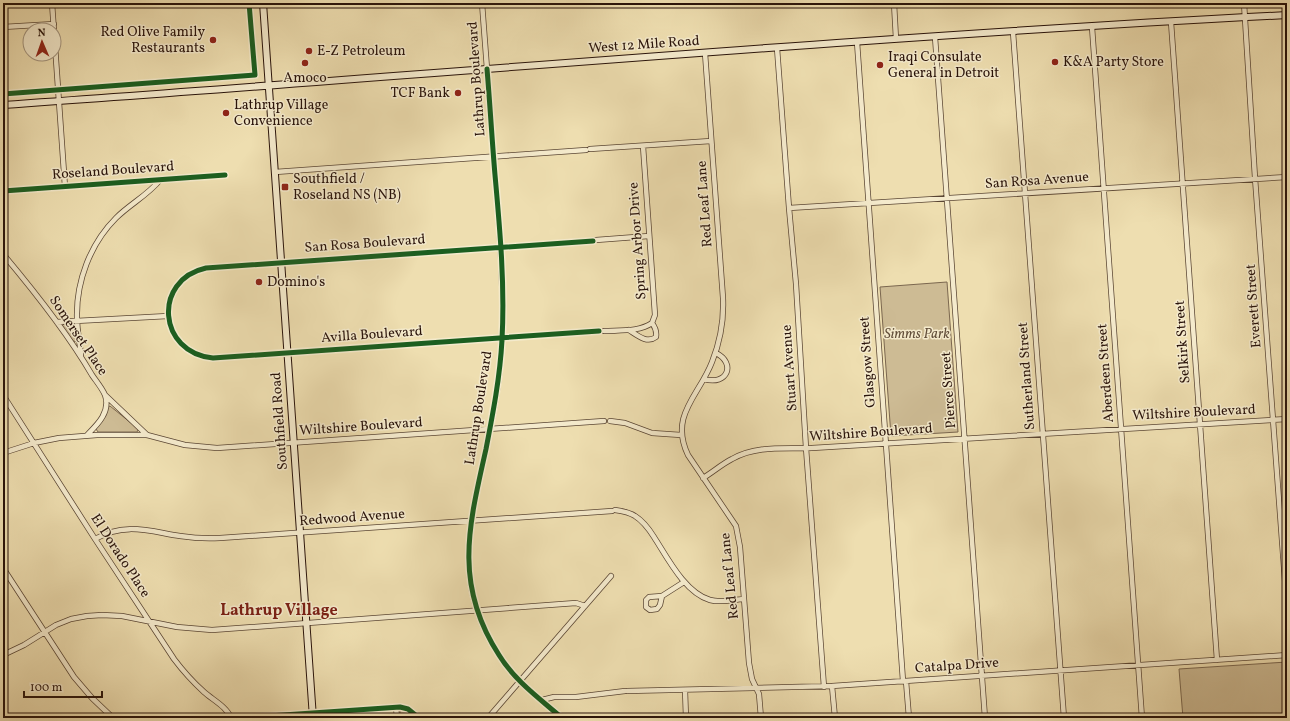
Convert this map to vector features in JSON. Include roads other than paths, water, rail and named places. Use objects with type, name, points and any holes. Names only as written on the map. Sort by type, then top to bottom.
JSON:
[{"type":"main road","name":"Southfield Road","points":[[263,3],[313,716]]},
{"type":"main road","name":"West 12 Mile Road","points":[[3,105],[896,39],[1287,16]]},
{"type":"street","points":[[52,3],[54,22]]},
{"type":"street","name":"Lathrup Boulevard","points":[[482,3],[501,246],[503,304],[498,383],[471,521],[468,562],[472,591],[477,610],[499,655],[519,681],[562,718]]},
{"type":"street","points":[[894,3],[896,39]]},
{"type":"street","name":"Everett Street","points":[[1244,3],[1255,178],[1287,608]]},
{"type":"street","name":"Selkirk Street","points":[[1171,22],[1217,660]]},
{"type":"street","points":[[3,27],[22,26]]},
{"type":"street","name":"Aberdeen Street","points":[[1092,27],[1142,718]]},
{"type":"street","name":"Sutherland Street","points":[[1013,32],[1064,718]]},
{"type":"street","name":"Pierce Street","points":[[935,37],[985,718]]},
{"type":"street","name":"Glasgow Street","points":[[857,42],[885,444],[904,681],[909,718]]},
{"type":"street","name":"Stuart Avenue","points":[[777,48],[796,284],[806,448],[824,687]]},
{"type":"street","name":"Red Leaf Lane","points":[[705,53],[723,305],[721,331],[716,353],[704,380],[686,409],[682,422],[681,435],[688,455],[736,526],[740,547],[749,663],[752,679],[759,694],[761,718]]},
{"type":"street","points":[[57,62],[65,187]]},
{"type":"street","points":[[275,172],[711,141]]},
{"type":"street","name":"Spring Arbor Drive","points":[[630,330],[639,337],[647,340],[653,339],[656,334],[656,329],[652,323],[655,315],[642,146]]},
{"type":"street","name":"Roseland Boulevard","points":[[3,191],[225,176]]},
{"type":"street","name":"San Rosa Avenue","points":[[789,208],[1287,177]]},
{"type":"street","points":[[81,355],[77,321],[78,298],[86,264],[95,245],[115,219],[125,209],[154,188],[160,180]]},
{"type":"street","name":"San Rosa Boulevard","points":[[168,316],[170,302],[176,287],[183,278],[201,269],[212,267],[649,236]]},
{"type":"street","name":"Somerset Place","points":[[3,254],[81,355],[105,395],[106,404],[103,418],[87,435]]},
{"type":"street","points":[[57,322],[168,316]]},
{"type":"street","name":"Avilla Boulevard","points":[[168,316],[171,329],[180,343],[193,353],[213,358],[630,330],[643,328],[652,323]]},
{"type":"street","points":[[704,380],[718,381],[723,378],[726,373],[727,368],[725,361],[716,353]]},
{"type":"street","name":"El Dorado Place","points":[[3,395],[174,659],[205,693],[229,712],[231,718]]},
{"type":"street","points":[[105,395],[147,435]]},
{"type":"street","name":"Wiltshire Boulevard","points":[[703,478],[733,458],[749,452],[767,449],[885,444],[1121,428],[1287,419]]},
{"type":"street","name":"Wiltshire Boulevard","points":[[3,453],[34,443],[59,438],[87,435],[147,435],[185,445],[206,448],[230,448],[604,421]]},
{"type":"street","points":[[610,421],[625,422],[652,433],[681,435]]},
{"type":"street","name":"Redwood Avenue","points":[[95,539],[108,533],[131,528],[181,536],[206,538],[624,511],[634,515],[644,524],[684,582],[695,593],[710,600],[724,601],[743,599]]},
{"type":"street","points":[[3,568],[44,632],[83,688],[113,718]]},
{"type":"street","points":[[488,718],[611,576]]},
{"type":"street","points":[[662,596],[684,582]]},
{"type":"street","points":[[3,655],[21,647],[44,632],[64,622],[95,615],[122,616],[177,627],[212,630],[576,603],[585,606]]},
{"type":"street","name":"Catalpa Drive","points":[[542,700],[554,697],[576,697],[626,691],[824,687],[1139,664],[1287,655]]},
{"type":"street","points":[[832,686],[835,718]]},
{"type":"street","points":[[685,690],[686,718]]},
{"type":"street","points":[[396,707],[397,718]]},
{"type":"street","points":[[238,718],[313,716],[396,707],[408,709],[419,718]]},
{"type":"place","name":"Red Olive Family Restaurants","points":[[213,40]]},
{"type":"place","name":"E-Z Petroleum","points":[[309,51]]},
{"type":"place","name":"K&A Party Store","points":[[1055,62]]},
{"type":"place","name":"Amoco","points":[[305,63]]},
{"type":"place","name":"Iraqi Consulate General in Detroit","points":[[880,65]]},
{"type":"place","name":"TCF Bank","points":[[458,93]]},
{"type":"place","name":"Lathrup Village Convenience","points":[[226,113]]},
{"type":"place","name":"Southfield / Roseland NS (NB)","points":[[285,187]]},
{"type":"place","name":"Domino's","points":[[259,282]]},
{"type":"district","name":"Lathrup Village","points":[[279,611]]},
{"type":"park label","name":"Simms Park","points":[[917,334]]}]
